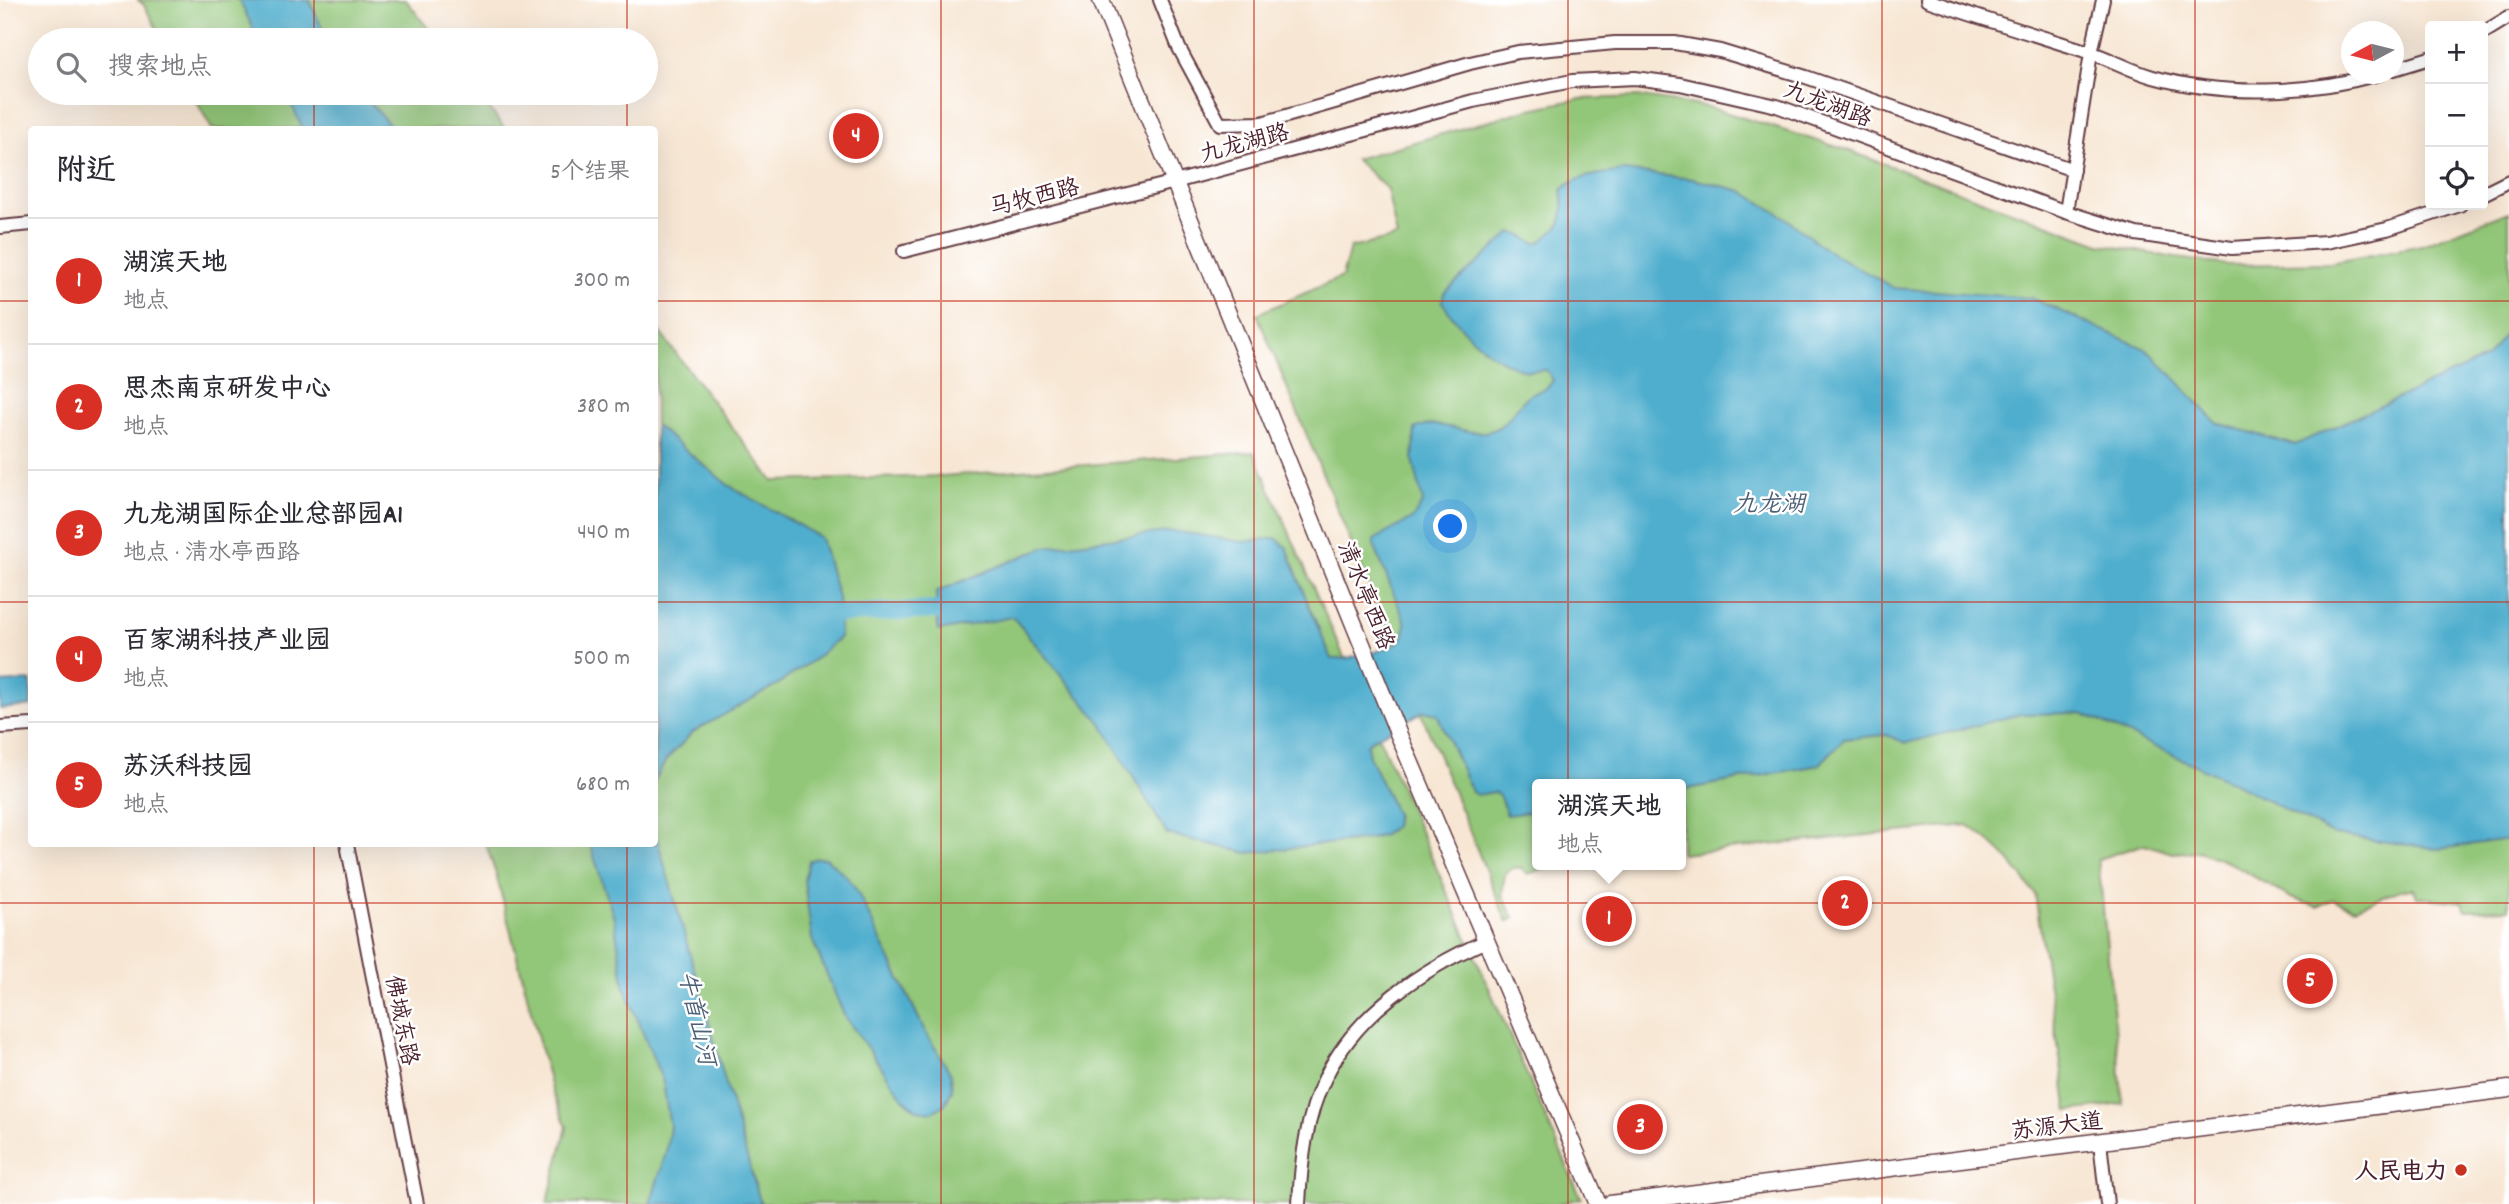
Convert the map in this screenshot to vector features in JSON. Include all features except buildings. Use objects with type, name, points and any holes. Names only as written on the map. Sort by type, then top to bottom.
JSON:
[{"type":"main road","name":"清水亭西路","points":[[1101,0],[1398,733],[1598,1204]]},
{"type":"main road","name":"苏源大道","points":[[1610,1204],[2509,1089]]},
{"type":"street","points":[[1160,0],[1179,48],[1220,124],[1262,123],[1470,63],[1518,52],[1615,43],[1675,43],[1720,51],[1806,77],[2073,170]]},
{"type":"street","points":[[1927,0],[2091,53],[2152,77],[2217,89],[2296,89],[2341,83]]},
{"type":"street","points":[[2066,212],[2091,53],[2103,0]]},
{"type":"street","points":[[2488,30],[2509,17]]},
{"type":"street","points":[[2404,66],[2425,59]]},
{"type":"street","name":"九龙湖路","points":[[1175,182],[1474,102],[1572,81],[1636,78],[1680,83],[1777,106],[2066,212],[2136,234],[2232,248],[2326,242],[2387,229],[2445,210]]},
{"type":"street","points":[[2488,192],[2509,181]]},
{"type":"street","name":"马牧西路","points":[[904,251],[1175,182]]},
{"type":"street","points":[[0,227],[28,224]]},
{"type":"street","points":[[0,727],[28,725]]},
{"type":"street","name":"佛城东路","points":[[348,847],[417,1204]]},
{"type":"street","points":[[1299,1204],[1301,1169],[1312,1116],[1324,1079],[1348,1040],[1392,996],[1429,970],[1486,941]]},
{"type":"street","points":[[2099,1142],[2107,1204]]},
{"type":"green space","points":[[138,0],[406,0],[428,28],[156,28],[144,5]]},
{"type":"green space","name":"九龙湖","points":[[1642,97],[1708,107],[1847,150],[2100,244],[2228,265],[2330,263],[2422,245],[2509,212],[2509,909],[2466,910],[2462,902],[2417,897],[2414,889],[2400,890],[2355,908],[2333,899],[2318,907],[2291,898],[2232,864],[2199,851],[2172,853],[2145,844],[2098,859],[2123,1104],[2068,1111],[2035,894],[2005,856],[1968,825],[1686,853],[1686,779],[1532,779],[1532,870],[1540,870],[1528,874],[1520,868],[1513,868],[1505,874],[1502,895],[1514,918],[1507,922],[1257,314],[1342,277],[1350,248],[1397,237],[1387,189],[1355,159],[1526,110],[1578,99]]},
{"type":"green space","points":[[199,105],[486,105],[503,126],[210,126]]},
{"type":"green space","points":[[658,330],[773,481],[942,476],[1254,452],[1581,1198],[1558,1204],[547,1204],[567,1127],[551,1089],[487,847],[658,847]]},
{"type":"water","points":[[239,0],[309,0],[322,28],[253,28]]},
{"type":"water","points":[[292,105],[372,105],[390,126],[302,126]]},
{"type":"water","name":"九龙湖","points":[[1623,171],[1693,179],[1742,191],[1783,216],[1825,249],[1894,288],[2031,298],[2148,350],[2217,423],[2295,445],[2486,358],[2509,328],[2509,839],[2440,849],[2334,835],[2236,784],[2082,713],[2021,714],[1906,743],[1886,735],[1844,739],[1819,765],[1686,789],[1686,779],[1532,779],[1532,812],[1507,815],[1499,795],[1494,792],[1477,795],[1472,792],[1437,714],[1424,711],[1371,740],[1367,745],[1369,756],[1396,814],[1394,827],[1383,835],[1370,839],[1247,853],[1167,834],[1101,723],[1013,617],[938,631],[936,592],[1045,547],[1173,531],[1243,542],[1276,538],[1287,548],[1332,659],[1366,654],[1398,642],[1405,630],[1405,622],[1374,540],[1413,518],[1423,502],[1413,460],[1415,429],[1441,425],[1477,432],[1493,430],[1506,422],[1531,394],[1545,389],[1553,380],[1546,370],[1524,370],[1511,365],[1477,343],[1449,313],[1442,302],[1444,293],[1511,233],[1538,243],[1553,232],[1563,215],[1562,190],[1575,181]]},
{"type":"water","points":[[658,427],[728,485],[821,538],[838,598],[840,637],[816,658],[777,685],[693,732],[666,760],[658,775]]},
{"type":"water","points":[[28,681],[28,706],[0,709],[0,683]]},
{"type":"water","name":"牛首山河","points":[[658,842],[761,1204],[650,1204],[666,1153],[670,1127],[663,1082],[625,989],[614,918],[591,847],[658,847]]},
{"type":"water","points":[[826,858],[847,877],[857,891],[926,1033],[951,1074],[952,1090],[945,1104],[933,1112],[917,1110],[903,1098],[844,1015],[812,939],[804,880],[809,861]]},
{"type":"waterway","points":[[815,615],[937,610]]},
{"type":"place","name":"百家湖科技产业园","points":[[856,136]]},
{"type":"place","name":"思杰南京研发中心","points":[[1845,903]]},
{"type":"place","name":"湖滨天地","points":[[1609,919]]},
{"type":"place","name":"苏沃科技园","points":[[2310,981]]},
{"type":"place","name":"九龙湖国际企业总部园A1","points":[[1640,1127]]},
{"type":"place","name":"人民电力","points":[[2461,1170]]}]
